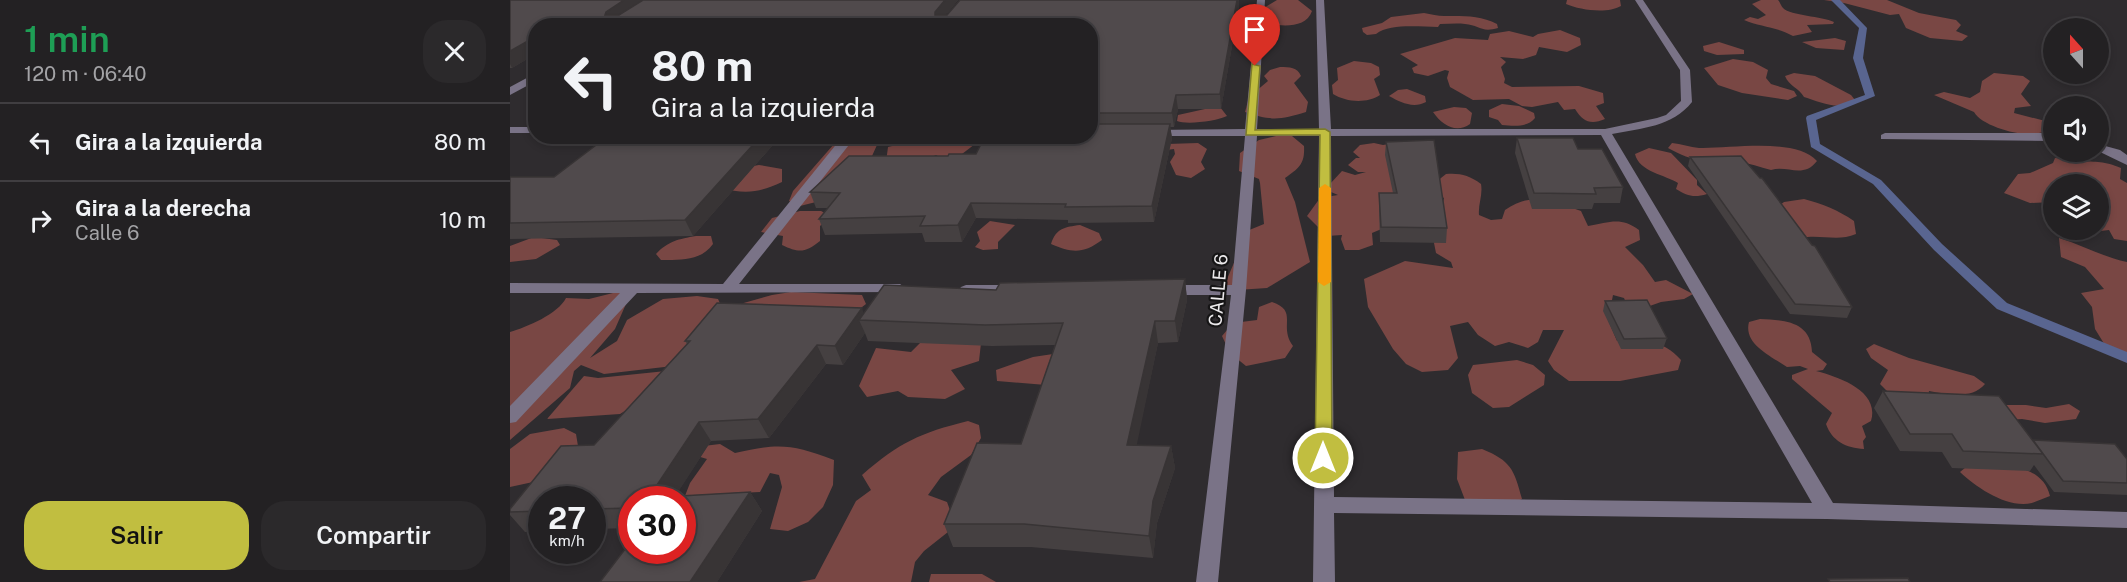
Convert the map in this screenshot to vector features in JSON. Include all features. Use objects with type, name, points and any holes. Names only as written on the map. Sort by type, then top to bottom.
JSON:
[{"type":"street","name":"CALLE 6","points":[[1206,582],[1239,290],[1261,0]]},
{"type":"street","points":[[1320,0],[1325,132],[1324,582]]},
{"type":"street","points":[[1136,133],[1605,132],[1660,121],[1670,117],[1687,102],[1685,70],[1639,0]]},
{"type":"street","points":[[510,92],[528,81]]},
{"type":"street","points":[[510,130],[528,130]]},
{"type":"street","points":[[1605,132],[1827,511]]},
{"type":"street","points":[[1885,137],[2043,137]]},
{"type":"street","points":[[727,289],[844,144]]},
{"type":"street","points":[[2109,151],[2127,160]]},
{"type":"street","points":[[510,288],[910,289]]},
{"type":"street","points":[[510,417],[633,288]]},
{"type":"street","points":[[956,290],[1027,290]]},
{"type":"street","points":[[1156,290],[1239,290]]},
{"type":"street","points":[[1323,505],[1827,511],[2127,520]]},
{"type":"shaded area","points":[[1277,0],[1298,0],[1312,11],[1303,22],[1295,24],[1279,25],[1256,21],[1252,15]]},
{"type":"shaded area","points":[[1567,0],[1620,0],[1621,6],[1608,10],[1594,10],[1566,4]]},
{"type":"shaded area","points":[[1761,0],[1778,0],[1787,11],[1834,22],[1833,24],[1807,25],[1812,32],[1793,36],[1744,20],[1750,17],[1758,19],[1766,15],[1752,4]]},
{"type":"shaded area","points":[[1824,0],[1887,0],[1919,13],[1956,20],[1961,25],[1956,31],[1968,36],[1962,41],[1930,38],[1906,28],[1899,14],[1890,15]]},
{"type":"shaded area","points":[[1424,13],[1478,18],[1497,24],[1498,28],[1488,30],[1462,24],[1440,24],[1438,27],[1389,28],[1367,35],[1363,32],[1362,28],[1382,23],[1391,17]]},
{"type":"shaded area","points":[[1560,30],[1580,38],[1581,45],[1567,52],[1539,47],[1536,55],[1523,59],[1500,57],[1506,62],[1501,67],[1504,83],[1512,87],[1579,86],[1603,93],[1604,103],[1596,106],[1605,119],[1596,122],[1588,121],[1581,117],[1575,109],[1564,110],[1558,102],[1532,107],[1522,106],[1509,99],[1473,100],[1450,87],[1447,78],[1449,71],[1445,70],[1428,76],[1414,73],[1412,68],[1418,65],[1400,54],[1455,38],[1488,40],[1490,34],[1509,31],[1533,37]]},
{"type":"shaded area","points":[[1835,38],[1846,41],[1844,50],[1816,48],[1802,42]]},
{"type":"shaded area","points":[[1719,42],[1744,50],[1744,54],[1717,55],[1704,51],[1703,46]]},
{"type":"shaded area","points":[[1733,59],[1753,62],[1768,70],[1766,78],[1771,84],[1794,91],[1797,96],[1788,100],[1742,93],[1718,85],[1704,68]]},
{"type":"shaded area","points":[[1354,61],[1371,63],[1379,67],[1380,75],[1374,79],[1380,95],[1369,100],[1356,101],[1333,94],[1332,85],[1338,80],[1337,68]]},
{"type":"shaded area","points":[[1280,67],[1293,68],[1301,76],[1294,83],[1308,102],[1306,112],[1276,118],[1245,112],[1249,97],[1268,81],[1264,76],[1270,70]]},
{"type":"shaded area","points":[[1794,73],[1815,76],[1851,95],[1855,100],[1849,104],[1837,106],[1804,97],[1785,76]]},
{"type":"shaded area","points":[[1994,73],[2023,76],[2030,81],[2021,94],[2031,106],[2015,108],[2014,113],[2043,120],[2043,132],[2024,134],[2008,131],[1991,125],[1974,112],[1934,95],[1944,92],[1970,98],[1980,92],[1982,81]]},
{"type":"shaded area","points":[[1407,89],[1425,96],[1426,102],[1411,105],[1389,96],[1398,90]]},
{"type":"shaded area","points":[[1502,104],[1519,106],[1534,113],[1535,118],[1524,125],[1502,125],[1498,120],[1489,117],[1489,110]]},
{"type":"shaded area","points":[[1220,107],[1227,116],[1202,122],[1177,121],[1178,115]]},
{"type":"shaded area","points":[[1454,107],[1466,108],[1472,113],[1470,124],[1460,128],[1450,127],[1433,112]]},
{"type":"shaded area","points":[[1276,136],[1292,136],[1304,146],[1300,165],[1285,178],[1295,202],[1310,262],[1267,288],[1222,291],[1236,258],[1242,233],[1264,224],[1259,179],[1239,171],[1240,153],[1259,140]]},
{"type":"shaded area","points":[[1198,143],[1207,149],[1201,162],[1205,169],[1191,178],[1176,175],[1170,162],[1175,154],[1174,149],[1151,152],[1167,144]]},
{"type":"shaded area","points":[[1374,143],[1383,145],[1395,143],[1436,182],[1446,174],[1464,175],[1477,181],[1481,184],[1479,215],[1491,220],[1502,219],[1505,210],[1515,204],[1533,199],[1551,201],[1581,211],[1588,226],[1620,222],[1639,230],[1640,240],[1625,247],[1643,265],[1655,282],[1666,280],[1693,294],[1684,299],[1661,302],[1630,313],[1624,298],[1613,295],[1608,320],[1617,341],[1652,343],[1667,348],[1681,360],[1678,370],[1620,381],[1569,381],[1554,370],[1548,361],[1564,330],[1543,330],[1538,342],[1528,348],[1509,342],[1495,346],[1478,335],[1468,322],[1450,326],[1458,358],[1448,370],[1422,372],[1406,364],[1393,349],[1368,307],[1364,279],[1405,261],[1453,268],[1451,262],[1436,253],[1434,243],[1444,198],[1433,192],[1391,225],[1372,233],[1373,245],[1359,250],[1345,250],[1342,235],[1327,236],[1307,216],[1320,198],[1338,195],[1331,192],[1329,185],[1342,171],[1355,175],[1366,172],[1358,172],[1348,165],[1356,158],[1360,158],[1353,152],[1360,145]]},
{"type":"shaded area","points":[[1672,143],[1699,148],[1778,147],[1794,149],[1817,161],[1812,166],[1801,170],[1771,170],[1742,163],[1694,159],[1668,148]]},
{"type":"shaded area","points":[[834,144],[877,145],[872,156],[848,168],[816,202],[800,206],[789,201],[793,191]]},
{"type":"shaded area","points":[[901,144],[975,144],[962,154],[958,161],[943,159],[936,155],[924,160],[886,162],[888,147]]},
{"type":"shaded area","points":[[1649,148],[1671,153],[1707,194],[1691,196],[1676,189],[1678,183],[1647,169],[1635,154]]},
{"type":"shaded area","points":[[2100,162],[2121,168],[2120,179],[2127,183],[2127,241],[2114,239],[2109,230],[2109,174],[2043,174],[2043,202],[2030,203],[2004,193],[2018,174],[2030,173],[2053,163]]},
{"type":"shaded area","points":[[759,165],[782,169],[782,182],[752,191],[720,188],[742,168]]},
{"type":"shaded area","points":[[1804,199],[1830,208],[1854,221],[1856,234],[1842,237],[1801,238],[1780,205],[1784,202]]},
{"type":"shaded area","points":[[800,211],[821,211],[831,216],[820,226],[820,241],[810,248],[793,249],[782,245],[783,236],[761,232],[772,218]]},
{"type":"shaded area","points":[[990,221],[1015,225],[998,242],[998,249],[983,250],[975,247],[980,241],[977,232]]},
{"type":"shaded area","points":[[1080,225],[1099,233],[1102,240],[1089,248],[1077,251],[1051,244],[1058,231]]},
{"type":"shaded area","points":[[696,236],[711,236],[713,244],[697,257],[661,260],[656,254],[674,241]]},
{"type":"shaded area","points":[[534,237],[557,240],[560,245],[536,259],[510,262],[510,246]]},
{"type":"shaded area","points":[[2059,240],[2064,240],[2127,262],[2127,356],[2108,350],[2095,329],[2092,307],[2081,293],[2104,289],[2085,267],[2061,257]]},
{"type":"shaded area","points":[[633,288],[615,329],[590,358],[617,341],[627,320],[663,299],[697,296],[718,299],[723,310],[673,366],[604,374],[581,365],[574,371],[570,388],[510,440],[510,332],[549,314],[566,298],[589,299]]},
{"type":"shaded area","points":[[791,292],[862,295],[866,304],[849,317],[733,306]]},
{"type":"shaded area","points":[[1272,302],[1285,310],[1287,332],[1293,346],[1285,358],[1246,366],[1230,353],[1222,336],[1233,323],[1257,320],[1259,307]]},
{"type":"shaded area","points":[[1760,319],[1778,320],[1795,324],[1801,328],[1807,334],[1812,352],[1827,364],[1823,370],[1816,371],[1836,377],[1864,394],[1872,410],[1871,421],[1862,426],[1866,437],[1863,441],[1864,449],[1851,447],[1836,439],[1826,424],[1832,413],[1792,379],[1792,375],[1808,369],[1800,366],[1787,367],[1766,354],[1754,343],[1748,330],[1749,322]]},
{"type":"shaded area","points":[[924,339],[981,343],[979,361],[951,370],[965,389],[945,399],[908,397],[898,391],[867,397],[859,386],[876,348],[911,352]]},
{"type":"shaded area","points":[[1874,344],[1909,358],[1974,376],[1985,384],[1980,389],[1966,394],[1929,391],[1928,398],[1894,398],[1880,384],[1888,370],[1871,358],[1866,349]]},
{"type":"shaded area","points":[[1053,354],[1070,387],[997,381],[996,370],[1033,357]]},
{"type":"shaded area","points":[[1517,360],[1533,365],[1545,375],[1544,385],[1509,407],[1493,408],[1472,393],[1468,375],[1473,365]]},
{"type":"shaded area","points":[[666,371],[673,381],[620,414],[547,419],[584,376],[598,378]]},
{"type":"shaded area","points":[[2069,404],[2080,411],[2076,419],[2045,423],[2022,419],[2008,420],[2002,405],[2046,408]]},
{"type":"shaded area","points":[[968,421],[979,425],[981,438],[971,455],[941,477],[928,495],[947,502],[951,513],[948,532],[924,551],[915,562],[911,582],[799,582],[815,579],[856,501],[871,490],[862,475],[888,454],[911,440]]},
{"type":"shaded area","points":[[564,428],[576,434],[579,452],[533,482],[510,487],[510,449],[530,434]]},
{"type":"shaded area","points":[[720,444],[735,453],[774,447],[796,448],[834,460],[833,485],[823,507],[808,522],[788,531],[770,529],[782,487],[779,475],[770,473],[760,492],[696,499],[696,486],[689,486],[707,459],[687,453],[687,448]]},
{"type":"shaded area","points":[[1482,449],[1510,467],[1522,499],[1507,506],[1465,500],[1457,479],[1458,452]]},
{"type":"shaded area","points":[[1971,463],[2006,465],[2029,471],[2045,485],[2050,496],[2023,504],[1993,496],[1960,472]]},
{"type":"shaded area","points":[[931,574],[982,574],[996,582],[929,582]]},
{"type":"building","points":[[510,0],[624,0],[605,15],[619,15],[643,0],[945,0],[935,15],[947,15],[960,0],[1237,0],[1220,94],[1176,95],[1172,113],[1098,113],[1098,18],[528,18],[528,42],[510,51]]},
{"type":"building","points":[[1098,124],[1170,124],[1152,206],[1065,207],[1066,204],[971,203],[958,225],[920,226],[925,216],[819,219],[840,193],[810,192],[849,156],[976,154],[981,144],[1098,144]]},
{"type":"building","points":[[1517,138],[1573,138],[1578,149],[1602,149],[1623,187],[1594,188],[1596,194],[1534,193]]},
{"type":"building","points":[[1434,140],[1447,228],[1381,227],[1379,193],[1397,193],[1386,142]]},
{"type":"building","points":[[597,144],[754,144],[685,220],[510,223],[510,177],[554,177]]},
{"type":"building","points":[[1741,156],[1762,178],[1815,246],[1852,307],[1795,304],[1690,157]]},
{"type":"building","points":[[1185,279],[1175,321],[1155,321],[1127,445],[1171,446],[1153,501],[1149,536],[1024,524],[944,524],[977,443],[1021,444],[1063,323],[985,325],[859,320],[884,285],[996,290],[1000,283]]},
{"type":"building","points":[[1647,300],[1667,338],[1624,339],[1605,301]]},
{"type":"building","points":[[717,303],[862,308],[835,346],[817,345],[758,419],[699,422],[656,486],[618,486],[618,508],[606,509],[606,486],[529,486],[561,446],[594,445],[690,341],[685,341]]},
{"type":"building","points":[[1883,391],[1999,396],[2043,454],[1963,451],[1952,434],[1910,434]]},
{"type":"building","points":[[2033,440],[2115,444],[2127,459],[2127,483],[2063,481]]},
{"type":"building","points":[[528,487],[528,511],[510,512]]},
{"type":"building","points":[[750,492],[690,582],[600,582],[618,558],[618,564],[696,564],[696,495]]},
{"type":"building","points":[[1908,578],[1910,582],[1830,582],[1828,579]]},
{"type":"waterway","points":[[1835,0],[1863,28],[1858,58],[1870,96],[1811,118],[1815,145],[1877,182],[1938,247],[2002,306],[2127,358]]},
{"type":"slow traffic","points":[[1324,282],[1325,188]]},
{"type":"route","points":[[1255,66],[1250,133],[1325,132],[1323,458]]}]
